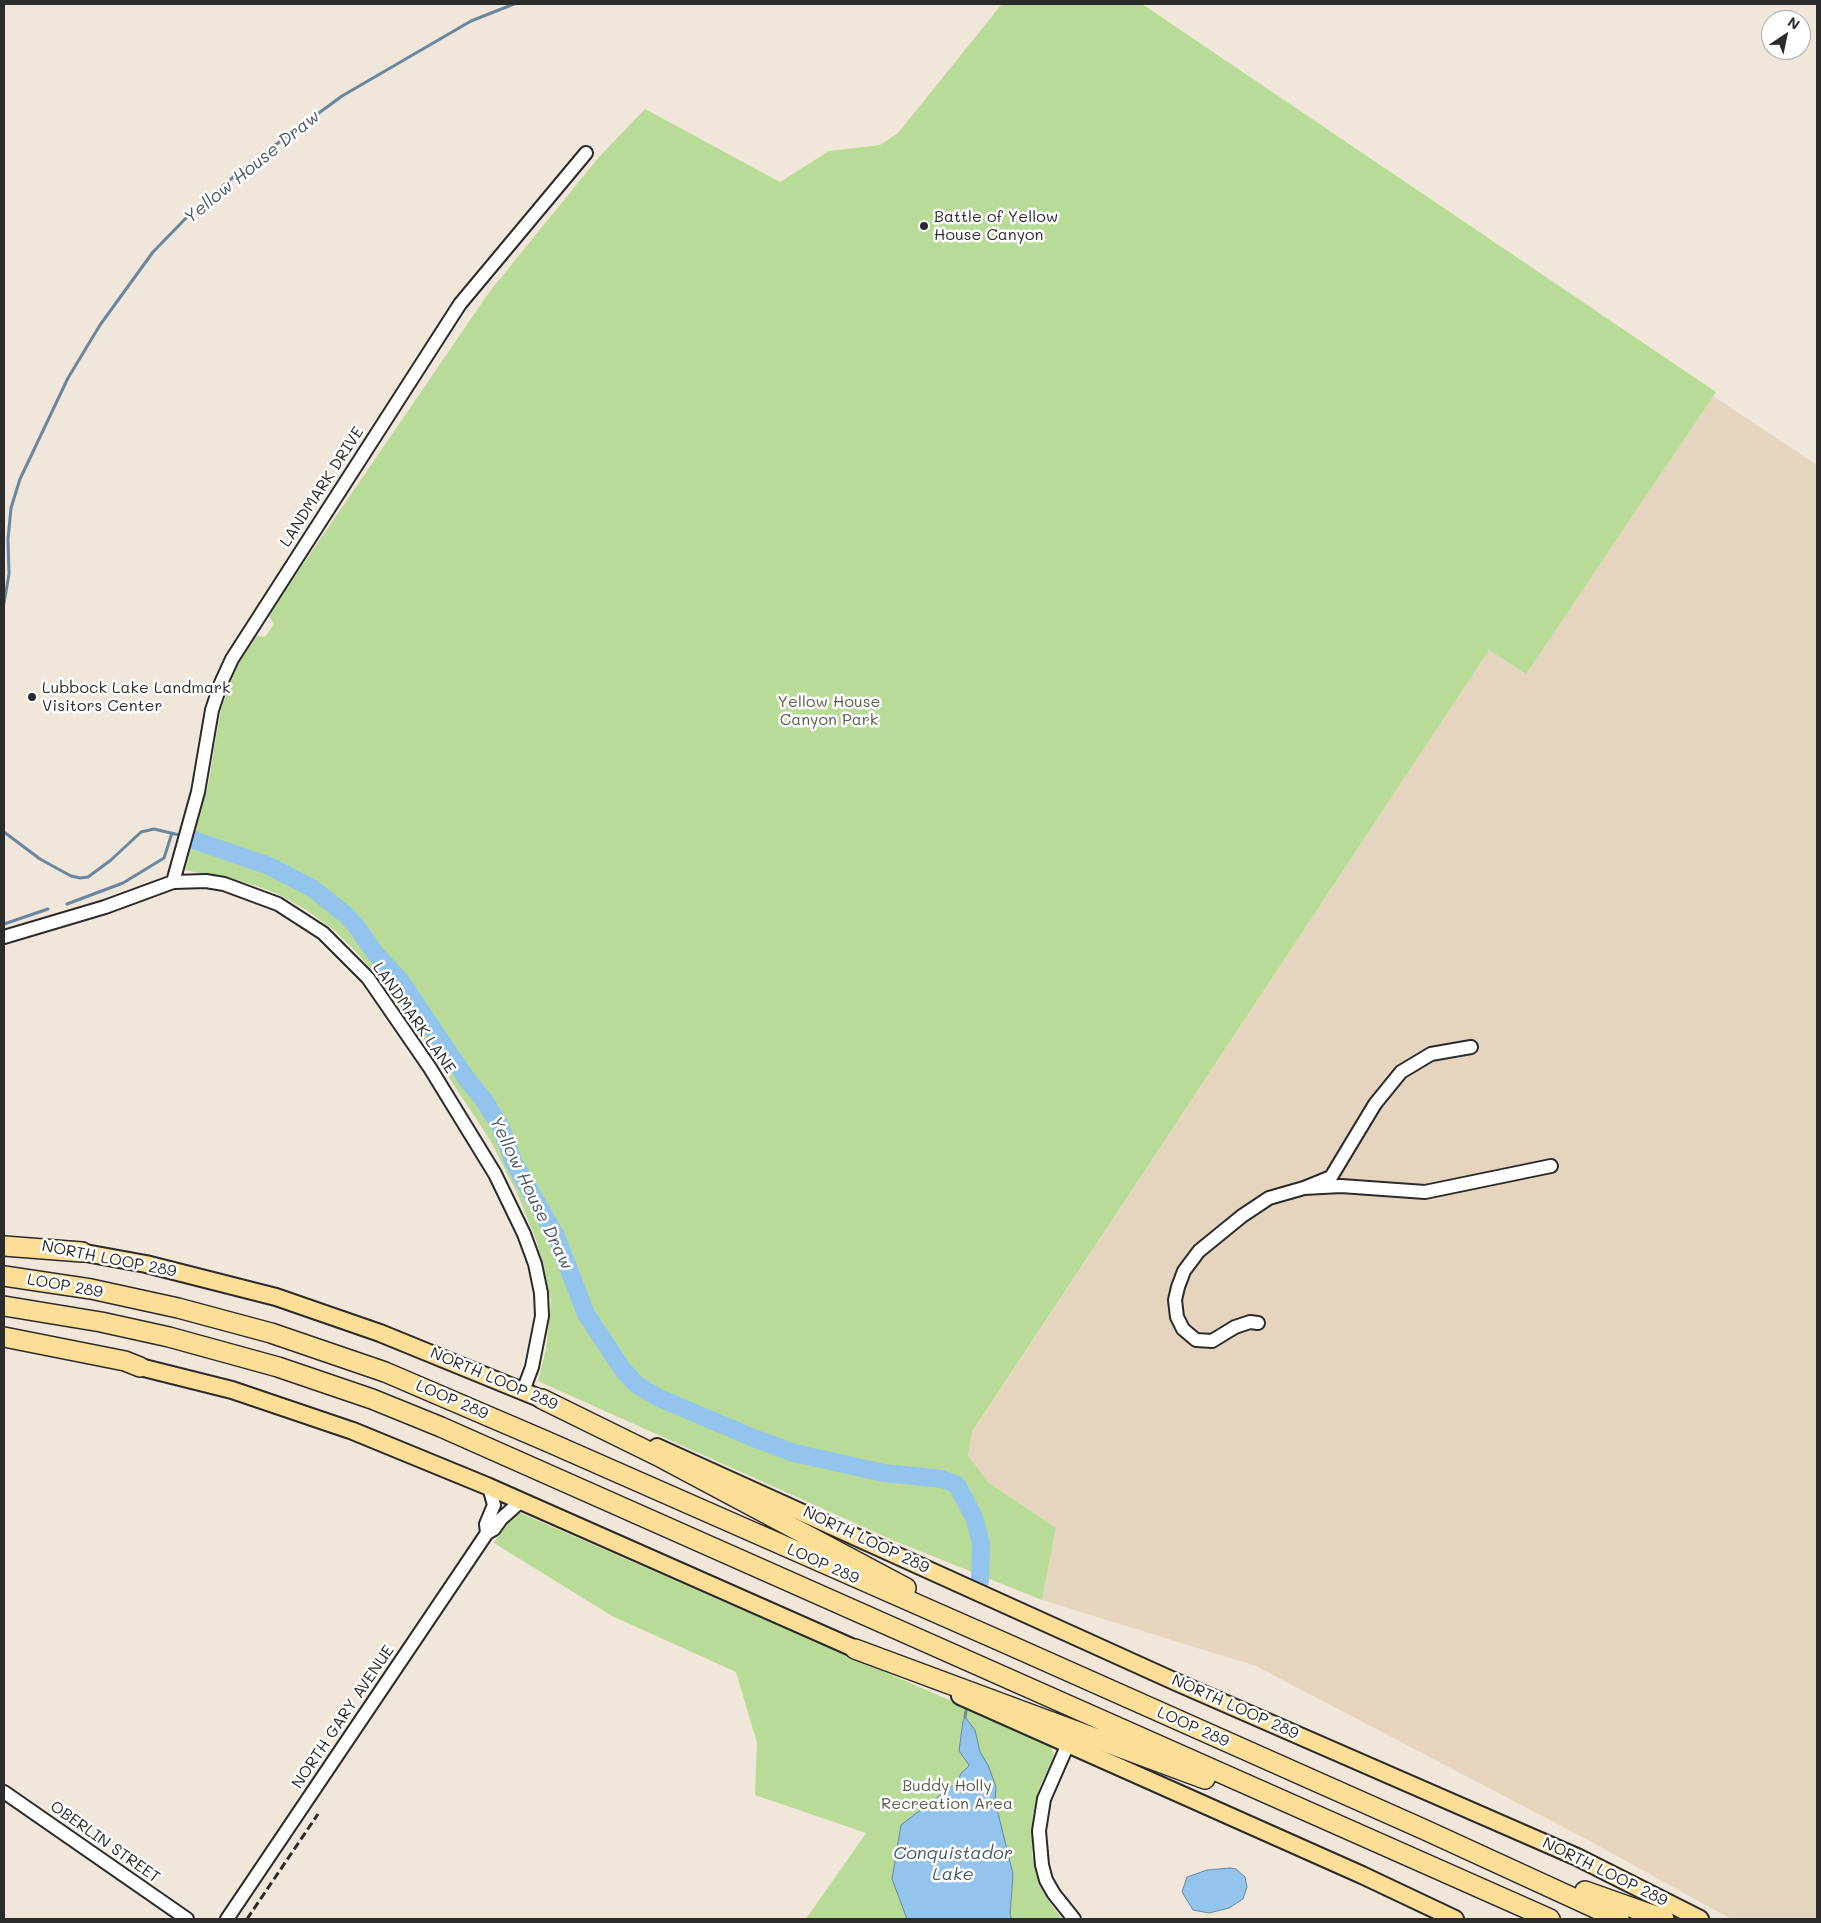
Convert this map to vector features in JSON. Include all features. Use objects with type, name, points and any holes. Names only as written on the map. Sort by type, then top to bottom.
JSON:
[{"type":"highway","points":[[4,1246],[82,1252]]},
{"type":"highway","name":"LOOP 289","points":[[4,1276],[91,1289],[178,1308],[271,1334],[348,1359],[435,1393],[1423,1829],[1619,1919]]},
{"type":"highway","name":"LOOP 289","points":[[4,1306],[101,1322],[169,1336],[278,1367],[372,1399],[441,1426],[1550,1919]]},
{"type":"highway","points":[[4,1337],[124,1361],[140,1367]]},
{"type":"highway","points":[[542,1400],[701,1478],[941,1607],[989,1637]]},
{"type":"highway","points":[[855,1649],[1178,1768],[1309,1821],[1342,1827]]},
{"type":"highway","points":[[1423,1829],[1664,1919]]},
{"type":"highway","points":[[1484,1890],[1515,1912],[1531,1919]]},
{"type":"main road","name":"NORTH LOOP 289","points":[[4,1240],[155,1266],[276,1297],[380,1332],[690,1461],[1176,1682],[1577,1857],[1700,1919]]},
{"type":"main road","points":[[140,1367],[232,1390],[292,1409],[362,1434],[489,1487],[1362,1875],[1456,1919]]},
{"type":"street","name":"LANDMARK DRIVE","points":[[172,882],[198,792],[212,710],[232,659],[460,304],[586,153]]},
{"type":"street","name":"LANDMARK LANE","points":[[4,937],[105,907],[172,882],[206,881],[224,884],[269,900],[294,912],[323,933],[368,978],[394,1013],[495,1174],[524,1234],[535,1264],[541,1293],[542,1316],[532,1367],[523,1390]]},
{"type":"street","points":[[1258,1323],[1250,1322],[1235,1327],[1212,1341],[1196,1340],[1183,1329],[1178,1317],[1176,1300],[1178,1287],[1184,1272],[1199,1250],[1242,1216],[1269,1198],[1304,1188],[1331,1177],[1375,1104],[1401,1072],[1431,1054],[1471,1047]]},
{"type":"street","points":[[1304,1188],[1341,1186],[1425,1192],[1551,1166]]},
{"type":"street","points":[[4,1346],[140,1367]]},
{"type":"street","name":"NORTH GARY AVENUE","points":[[487,1532],[486,1524],[494,1505],[489,1487]]},
{"type":"street","name":"NORTH GARY AVENUE","points":[[227,1919],[487,1532],[494,1529],[510,1510],[521,1501]]},
{"type":"street","points":[[1068,1744],[1044,1799],[1039,1831],[1042,1865],[1046,1880],[1054,1894],[1074,1919]]},
{"type":"street","name":"OBERLIN STREET","points":[[4,1792],[188,1919]]},
{"type":"shaded area","points":[[1713,396],[1817,465],[1817,1919],[1731,1919],[1588,1840],[1256,1666],[1042,1600],[1056,1528],[988,1482],[968,1455],[972,1433],[1489,650],[1526,674]]},
{"type":"green space","name":"Yellow House Canyon Park","points":[[1002,4],[1142,4],[1716,392],[1526,674],[1489,650],[972,1432],[968,1455],[988,1482],[1056,1528],[1042,1600],[895,1541],[538,1381],[546,1349],[551,1301],[537,1242],[517,1193],[490,1140],[421,1035],[385,985],[356,952],[335,931],[308,911],[278,894],[251,884],[185,870],[208,786],[221,709],[235,670],[246,649],[256,636],[265,637],[274,624],[269,616],[273,608],[490,291],[599,157],[645,109],[780,182],[829,151],[880,145],[898,133]]},
{"type":"green space","name":"Buddy Holly Recreation Area","points":[[518,1512],[1050,1744],[1054,1756],[1040,1786],[1033,1814],[1032,1855],[1047,1899],[1062,1919],[806,1919],[866,1833],[755,1795],[757,1743],[736,1672],[612,1616],[494,1543],[509,1517]]},
{"type":"water","name":"Conquistador Lake","points":[[965,1717],[975,1730],[980,1752],[988,1765],[996,1787],[995,1801],[1013,1874],[1010,1915],[1012,1919],[907,1919],[892,1879],[901,1825],[956,1783],[962,1772],[969,1765],[959,1751]]},
{"type":"water","points":[[1236,1869],[1245,1877],[1247,1887],[1243,1899],[1229,1908],[1209,1913],[1193,1910],[1182,1892],[1187,1877],[1207,1870]]},
{"type":"waterway","name":"Yellow House Draw","points":[[4,603],[9,574],[8,539],[11,508],[20,479],[68,378],[100,325],[153,252],[189,215],[244,168],[342,96],[471,21],[514,4]]},
{"type":"waterway","name":"Yellow House Draw","points":[[4,832],[40,859],[71,876],[80,878],[88,877],[111,860],[141,832],[154,829],[179,835]]},
{"type":"waterway","points":[[67,904],[123,883],[164,858],[172,833]]},
{"type":"waterway","name":"Yellow House Draw","points":[[191,839],[269,866],[312,888],[346,915],[357,927],[375,953],[400,980],[500,1126],[514,1163],[556,1236],[586,1314],[623,1370],[637,1385],[659,1398],[794,1453],[884,1473],[942,1479],[957,1485],[974,1517],[981,1543],[980,1581]]},
{"type":"waterway","points":[[4,924],[48,909]]},
{"type":"waterway","name":"Yellow House Draw","points":[[965,1717],[966,1711]]},
{"type":"railway","points":[[247,1919],[318,1814]]},
{"type":"place","name":"Battle of Yellow House Canyon","points":[[924,226]]},
{"type":"place","name":"Lubbock Lake Landmark Visitors Center","points":[[32,697]]}]
